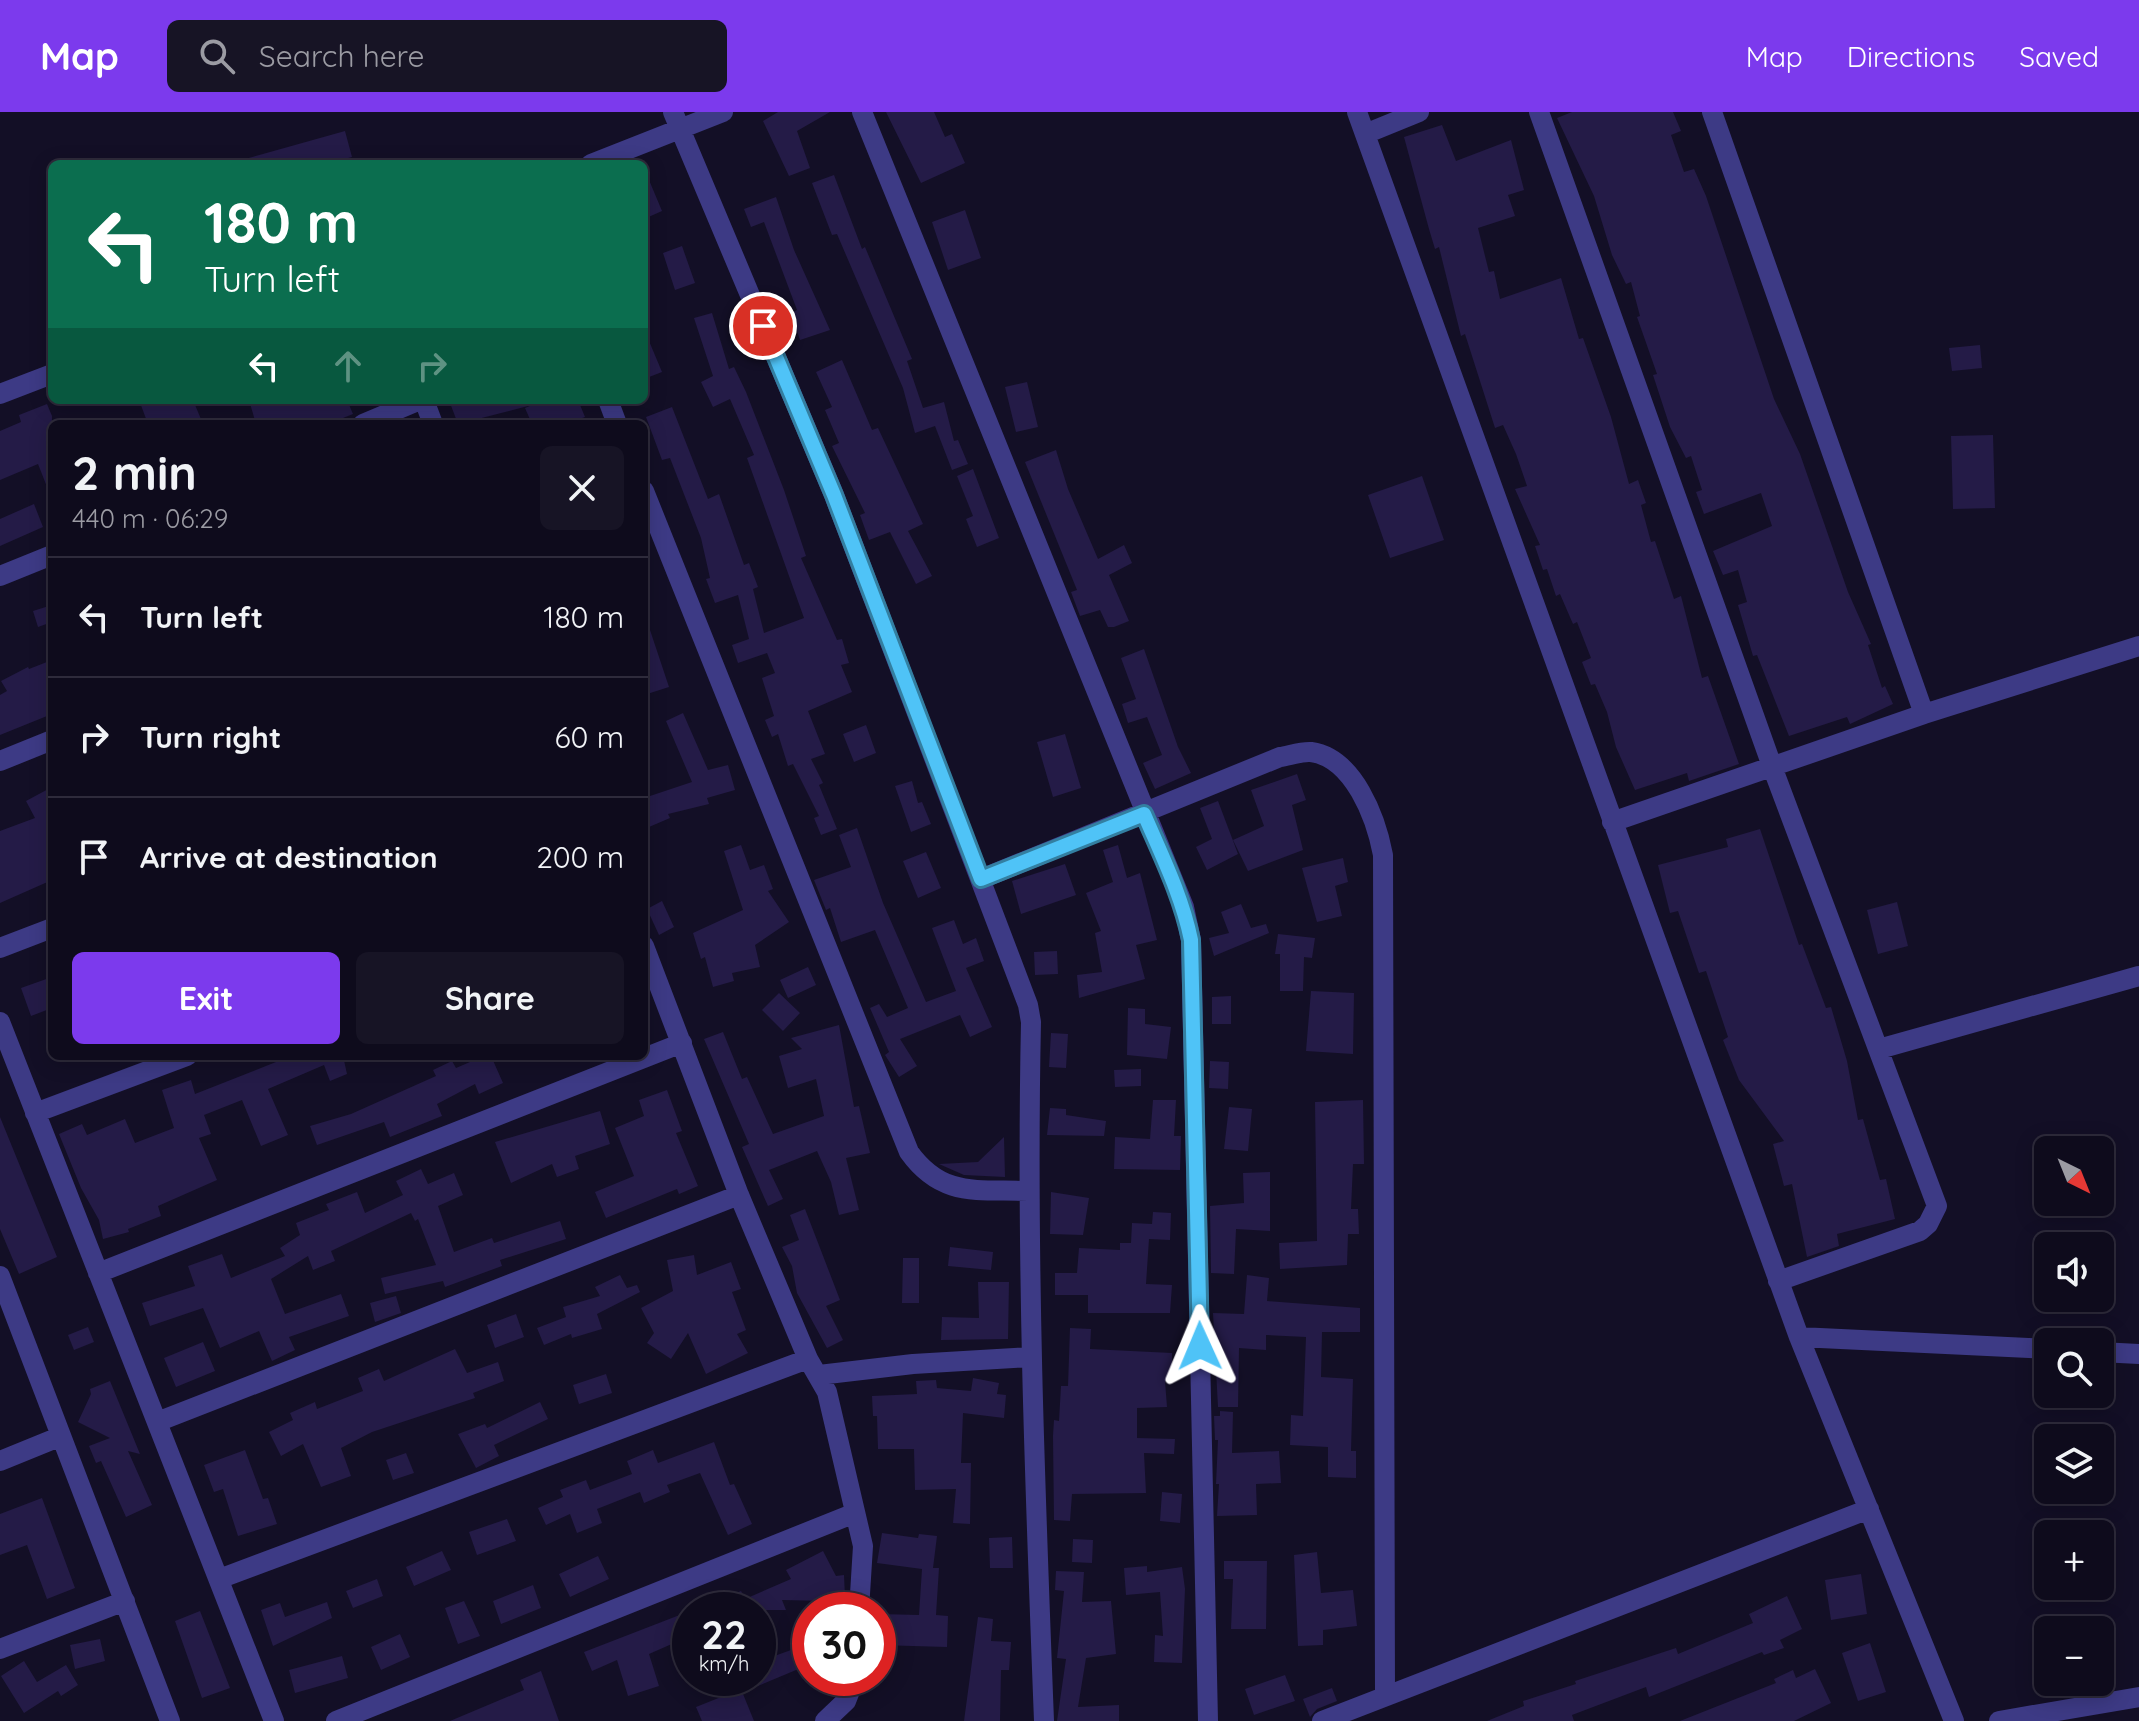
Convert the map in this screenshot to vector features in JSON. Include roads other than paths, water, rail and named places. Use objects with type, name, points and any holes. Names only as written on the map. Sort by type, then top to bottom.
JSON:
[{"type":"street","points":[[599,160],[677,121],[723,112]]},
{"type":"street","points":[[862,112],[1184,907],[1191,940],[1208,1721]]},
{"type":"street","points":[[1357,112],[1778,1281],[1954,1721]]},
{"type":"street","points":[[1365,134],[1419,112]]},
{"type":"street","points":[[1539,112],[1773,769],[1937,1206],[1933,1217],[1920,1231],[1778,1281]]},
{"type":"street","points":[[1712,112],[1924,714]]},
{"type":"street","points":[[677,121],[834,495],[1023,990],[1031,1022],[1028,1191],[1030,1357],[1044,1721]]},
{"type":"street","points":[[0,394],[48,376]]},
{"type":"street","points":[[373,420],[412,404]]},
{"type":"street","points":[[648,501],[909,1152],[929,1175],[955,1189],[1028,1191]]},
{"type":"street","points":[[0,576],[48,557]]},
{"type":"street","points":[[1612,822],[1773,769],[1924,714],[2139,646]]},
{"type":"street","points":[[0,761],[48,742]]},
{"type":"street","points":[[981,879],[1280,757],[1310,752],[1337,764],[1364,796],[1376,821],[1383,855],[1385,1696]]},
{"type":"street","points":[[0,948],[48,930]]},
{"type":"street","points":[[648,956],[739,1195],[813,1367],[827,1392],[863,1546],[860,1592]]},
{"type":"street","points":[[1879,1049],[2139,976]]},
{"type":"street","points":[[0,1022],[274,1721]]},
{"type":"street","points":[[648,1056],[682,1043]]},
{"type":"street","points":[[35,1113],[176,1060]]},
{"type":"street","points":[[98,1273],[639,1060]]},
{"type":"street","points":[[157,1422],[739,1195]]},
{"type":"street","points":[[2,1286],[170,1721]]},
{"type":"street","points":[[1799,1337],[2034,1348]]},
{"type":"street","points":[[2114,1353],[2139,1354]]},
{"type":"street","points":[[219,1579],[813,1367],[1030,1357]]},
{"type":"street","points":[[0,1461],[59,1437]]},
{"type":"street","points":[[1322,1721],[1869,1509]]},
{"type":"street","points":[[336,1721],[855,1513]]},
{"type":"street","points":[[0,1649],[125,1601]]},
{"type":"street","points":[[825,1721],[848,1696]]},
{"type":"street","points":[[1999,1721],[2139,1697]]}]
